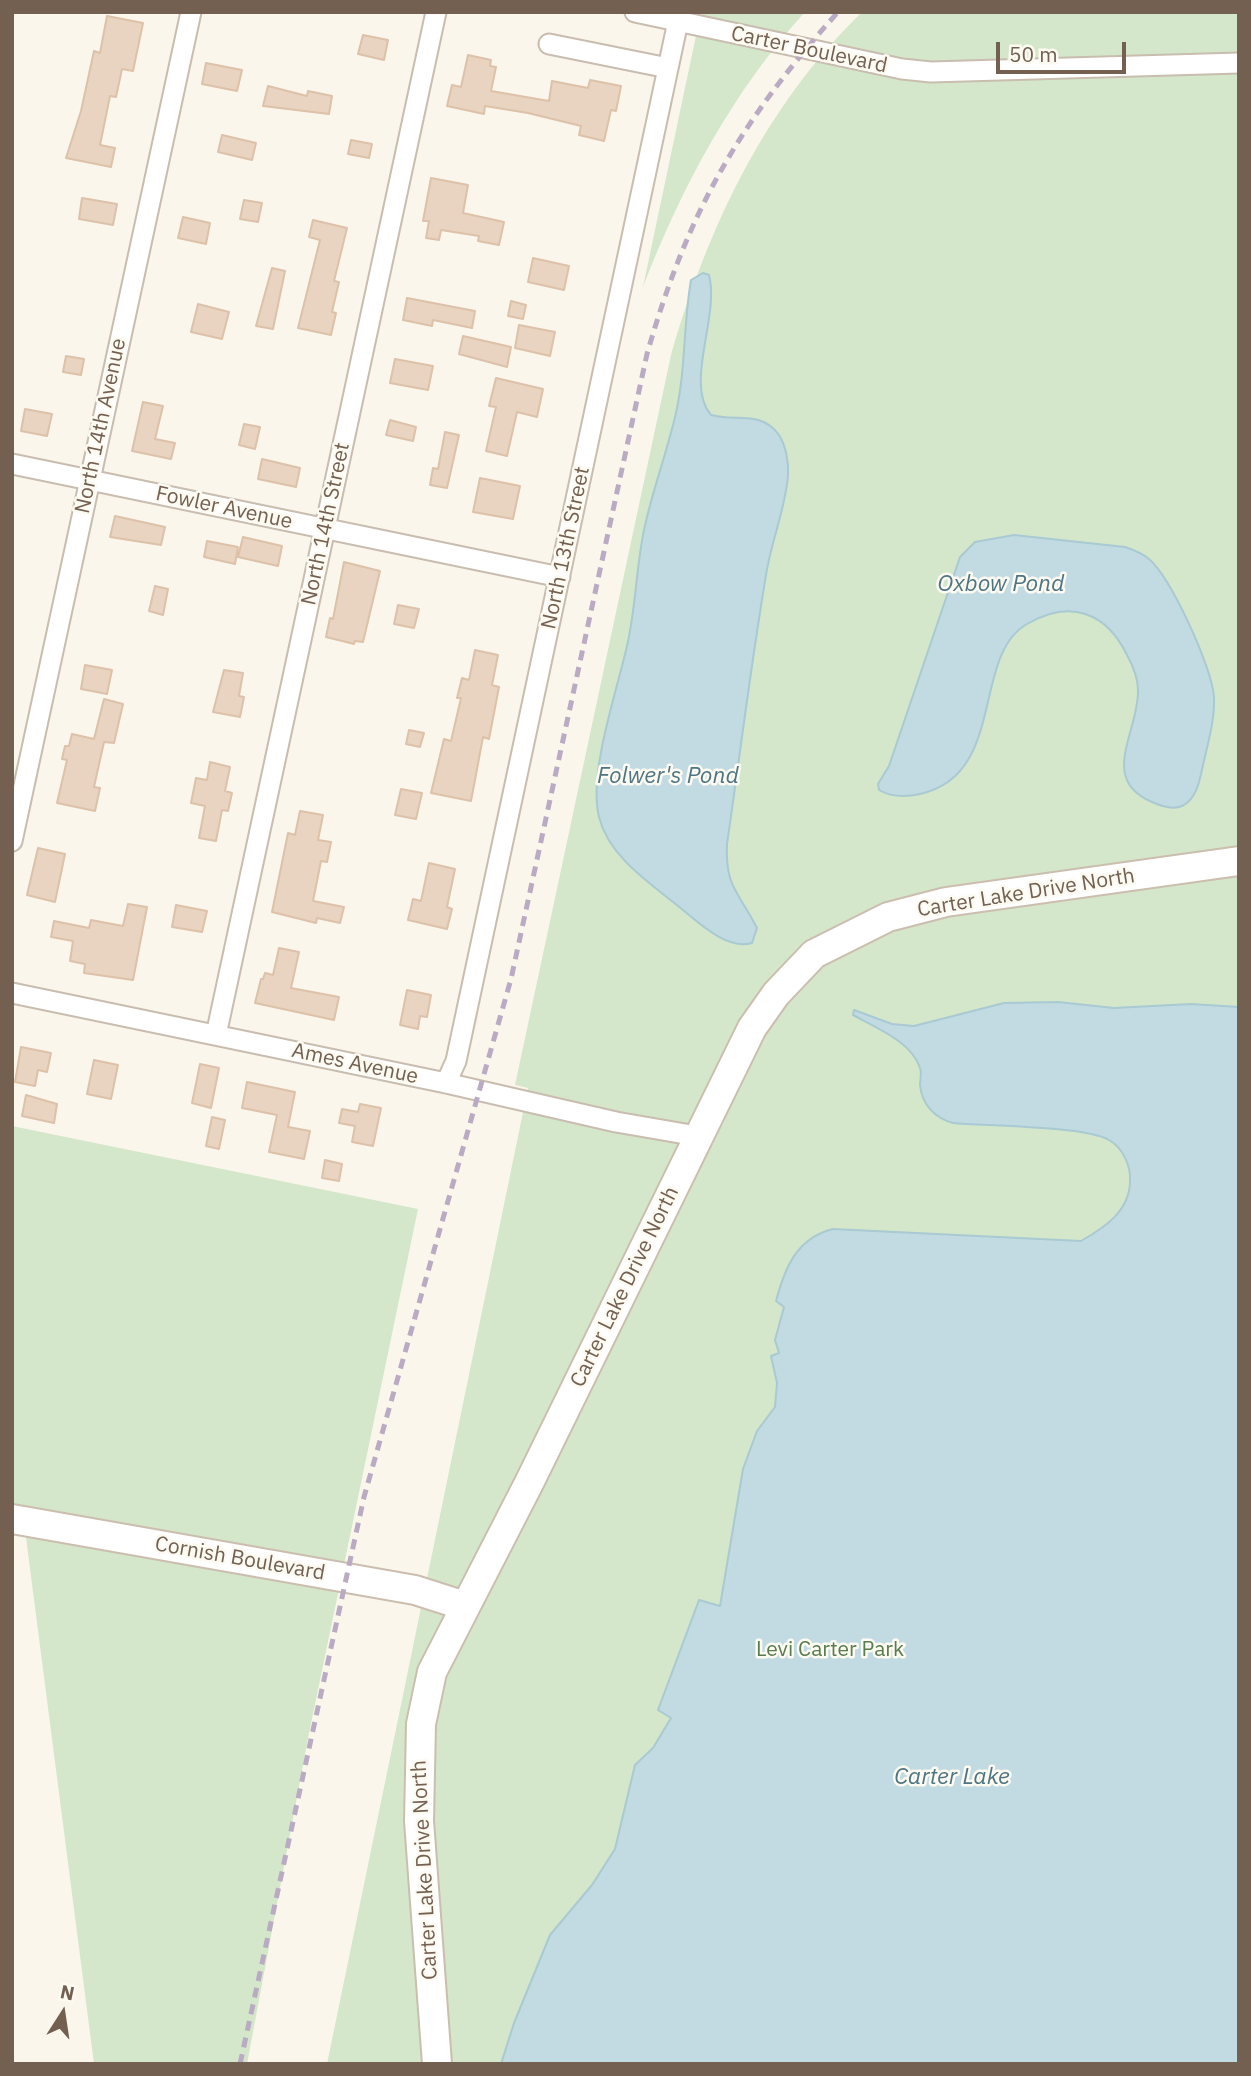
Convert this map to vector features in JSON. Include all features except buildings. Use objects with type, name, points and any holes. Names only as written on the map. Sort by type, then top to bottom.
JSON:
[{"type":"street","name":"North 14th Avenue","points":[[12,841],[191,12]]},
{"type":"street","name":"North 14th Street","points":[[216,1035],[436,12]]},
{"type":"street","name":"Carter Boulevard","points":[[635,12],[679,17],[902,69],[955,73],[1239,63]]},
{"type":"street","name":"North 13th Street","points":[[446,1083],[456,1061],[679,17]]},
{"type":"street","points":[[550,44],[668,68]]},
{"type":"street","name":"Fowler Avenue","points":[[12,464],[559,577]]},
{"type":"street","name":"Carter Lake Drive North","points":[[437,2064],[419,1821],[421,1724],[432,1672],[530,1481],[752,1028],[776,993],[814,954],[888,917],[946,902],[1239,860]]},
{"type":"street","name":"Ames Avenue","points":[[12,993],[446,1083],[616,1122],[697,1136]]},
{"type":"street","name":"Cornish Boulevard","points":[[12,1519],[415,1590],[465,1606]]},
{"type":"green space","points":[[701,12],[805,12],[755,74],[711,142],[674,213],[643,287]]},
{"type":"green space","name":"Levi Carter Park","points":[[862,12],[1239,12],[1239,1925],[1172,2064],[327,2064],[528,1088],[515,1085],[671,355],[703,261],[744,171],[796,87],[827,48]]},
{"type":"green space","points":[[12,1126],[418,1209],[309,1733],[247,2064],[94,2064],[24,1522],[12,1519]]},
{"type":"water","name":"Folwer's Pond","points":[[703,273],[709,275],[711,292],[701,368],[704,402],[711,415],[748,418],[772,427],[784,444],[788,466],[784,501],[768,563],[727,844],[728,871],[734,889],[757,928],[752,943],[743,944],[724,940],[706,929],[634,870],[604,832],[597,799],[600,755],[630,631],[644,530],[679,400],[691,280]]},
{"type":"water","name":"Oxbow Pond","points":[[1014,535],[1125,547],[1149,559],[1168,584],[1198,645],[1212,683],[1214,697],[1201,776],[1187,803],[1175,808],[1159,805],[1136,792],[1127,781],[1125,753],[1137,706],[1135,672],[1109,628],[1085,614],[1072,611],[1043,616],[1027,624],[1010,640],[999,661],[977,740],[966,764],[947,783],[910,796],[879,790],[878,784],[889,766],[960,557],[975,542]]},
{"type":"water","name":"Carter Lake","points":[[1058,1002],[1114,1008],[1191,1004],[1239,1007],[1239,2064],[501,2064],[514,2023],[550,1935],[592,1885],[615,1849],[635,1765],[653,1748],[671,1718],[658,1710],[699,1600],[720,1606],[743,1469],[757,1431],[775,1407],[777,1383],[771,1356],[779,1353],[775,1340],[784,1307],[776,1301],[794,1256],[810,1239],[833,1229],[1081,1241],[1114,1217],[1126,1201],[1130,1175],[1127,1164],[1122,1153],[1109,1140],[1079,1132],[953,1123],[941,1118],[930,1110],[923,1099],[920,1068],[909,1050],[892,1036],[853,1015],[854,1010],[892,1024],[914,1026],[1004,1003]]},
{"type":"railway","points":[[240,2064],[364,1497],[511,979],[647,354],[680,256],[721,171],[772,92],[838,12]]}]
